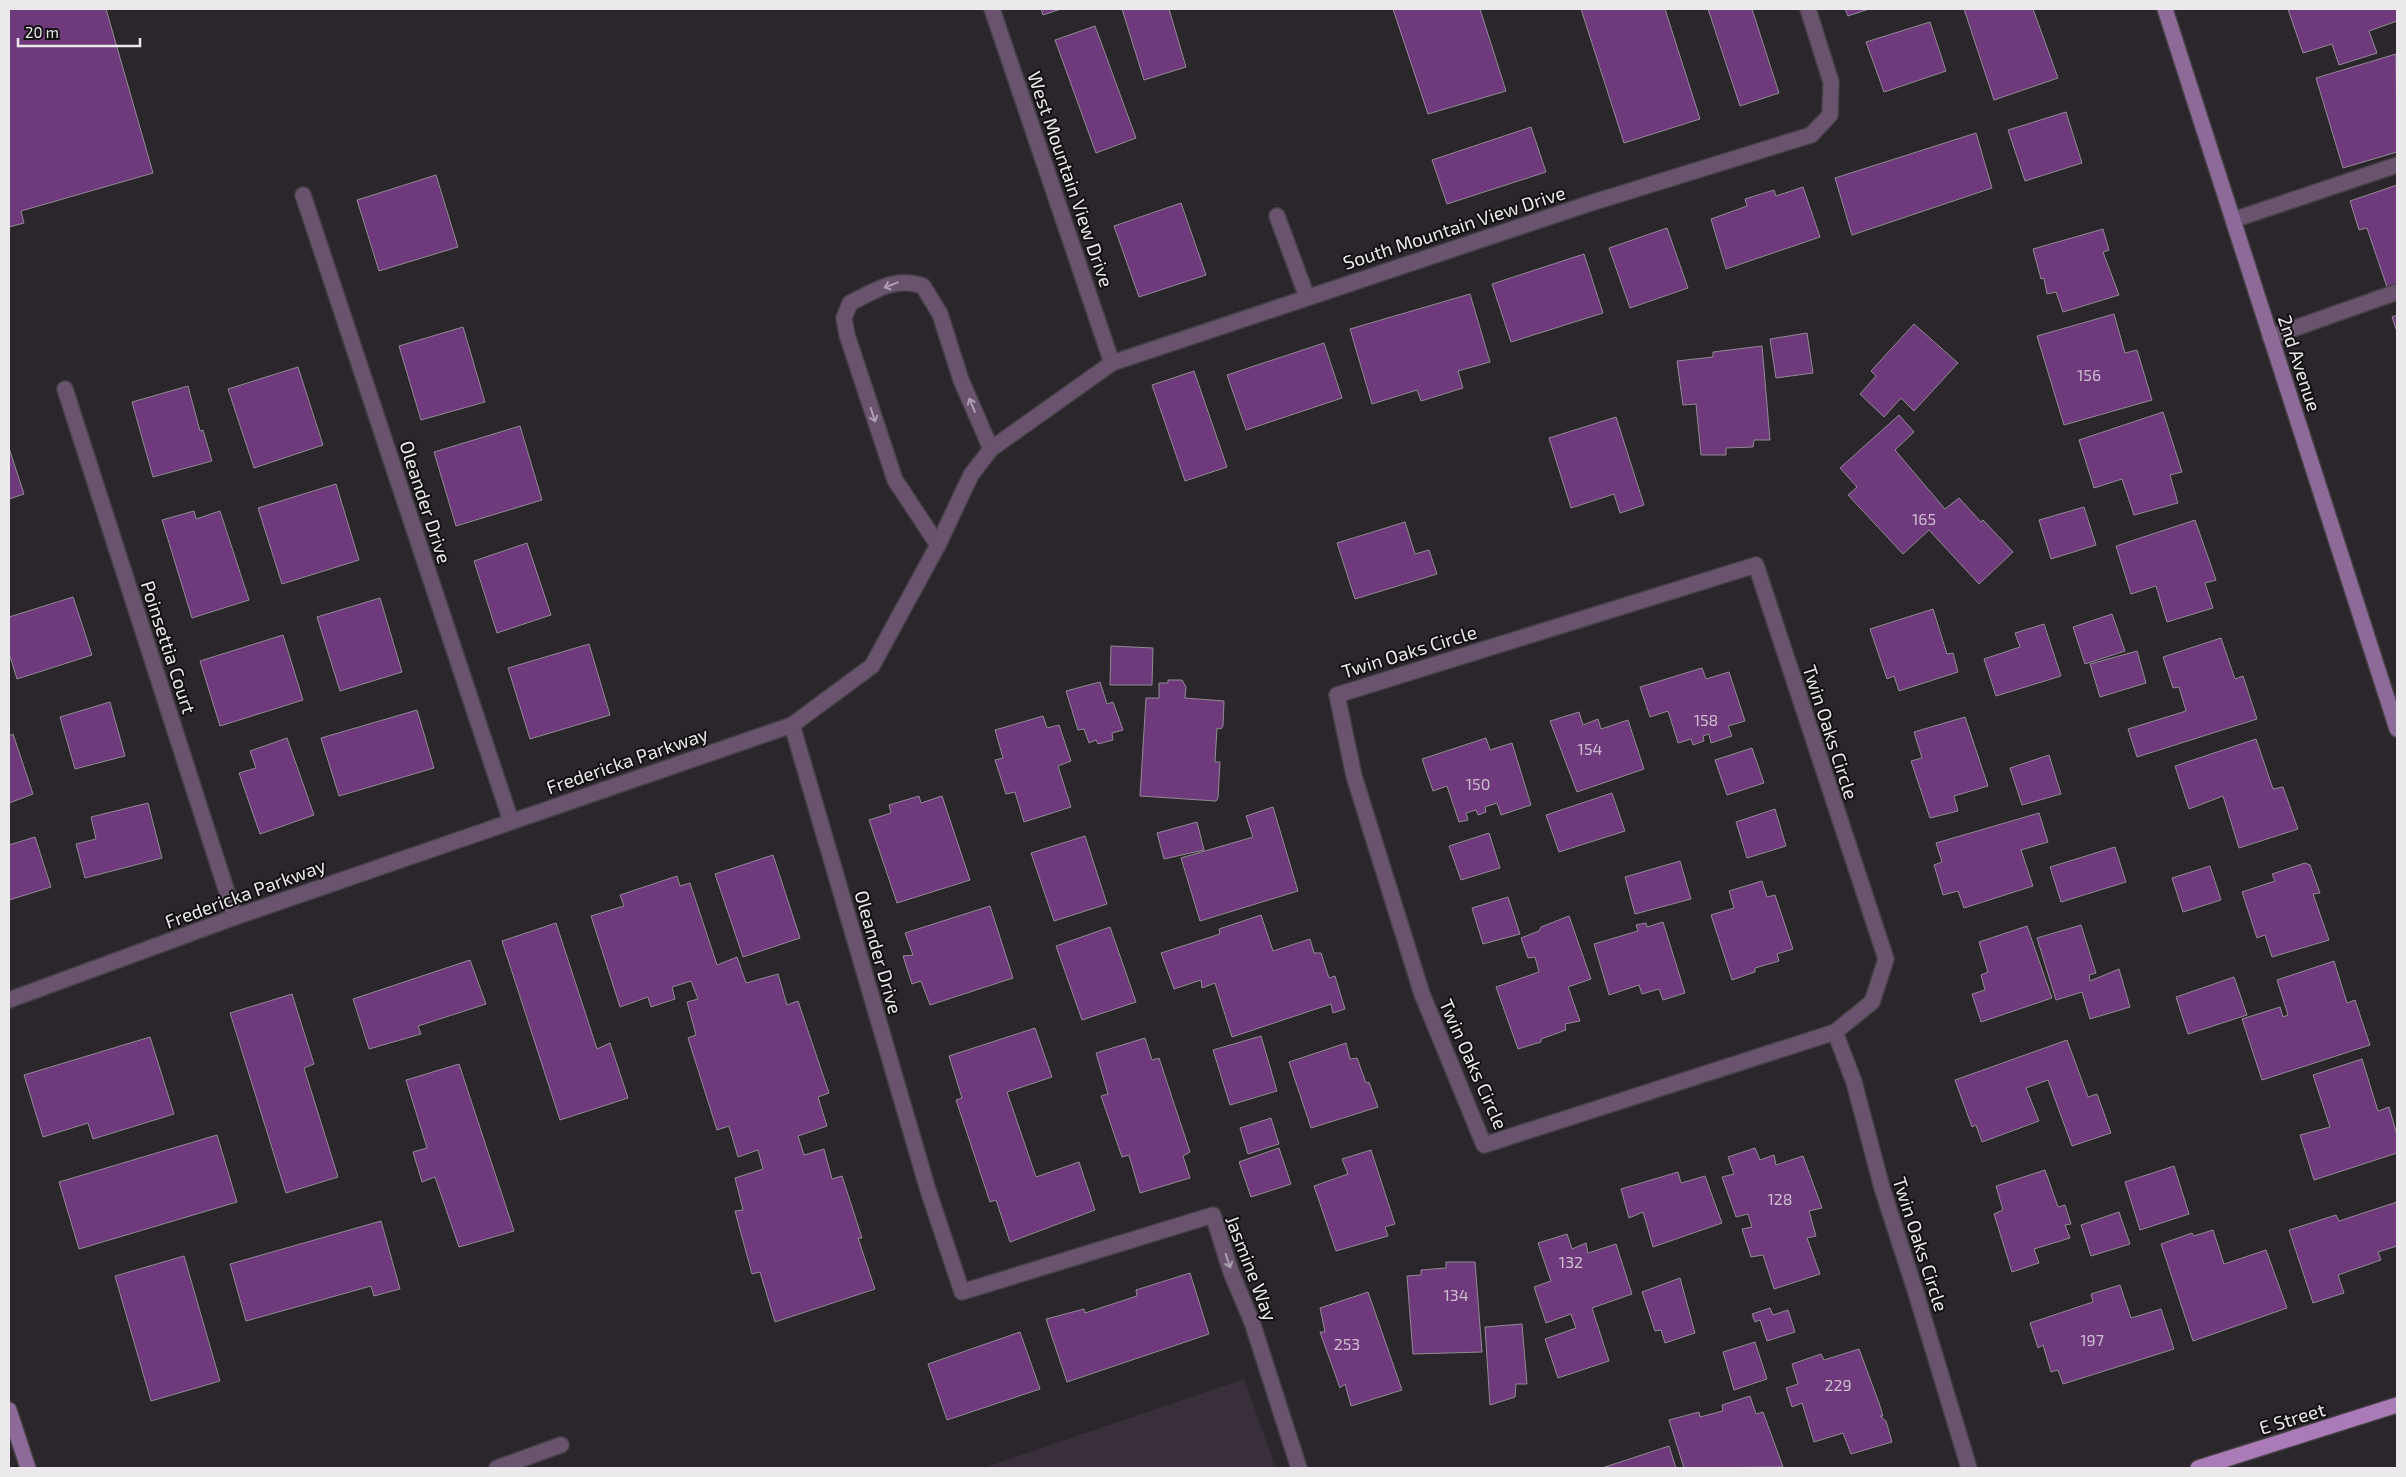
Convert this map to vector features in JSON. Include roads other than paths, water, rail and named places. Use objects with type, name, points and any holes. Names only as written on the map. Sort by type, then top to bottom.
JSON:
[{"type":"main road","name":"E Street","points":[[2198,1468],[2236,1462],[2397,1405]]},
{"type":"street","name":"West Mountain View Drive","points":[[992,9],[1112,363]]},
{"type":"street","name":"South Mountain View Drive","points":[[1112,363],[1591,203],[1811,135],[1830,115],[1831,82],[1808,9]]},
{"type":"street","name":"2nd Avenue","points":[[2165,9],[2397,729]]},
{"type":"street","points":[[2233,220],[2397,165]]},
{"type":"street","name":"Oleander Drive","points":[[303,195],[511,821]]},
{"type":"street","points":[[1278,216],[1307,297]]},
{"type":"street","points":[[938,546],[895,480],[847,335],[844,318],[850,303],[897,282],[910,282],[923,286],[940,314],[961,380],[991,449]]},
{"type":"street","points":[[2270,337],[2397,292]]},
{"type":"street","name":"Fredericka Parkway","points":[[9,1000],[235,917],[792,725],[872,666],[938,546],[970,475],[991,449],[1112,363]]},
{"type":"street","name":"Poinsettia Court","points":[[65,389],[235,917]]},
{"type":"street","name":"Twin Oaks Circle","points":[[1756,565],[1886,960],[1872,1002],[1835,1032],[1484,1145],[1422,994],[1354,776],[1337,695],[1756,565]]},
{"type":"street","name":"Oleander Drive","points":[[792,725],[928,1190],[962,1292]]},
{"type":"street","name":"Twin Oaks Circle","points":[[1835,1032],[1854,1082],[1882,1188],[1969,1468]]},
{"type":"street","name":"Jasmine Way","points":[[962,1292],[1213,1214],[1299,1468]]},
{"type":"street","points":[[9,1410],[28,1468]]},
{"type":"street","points":[[497,1468],[561,1445]]}]
